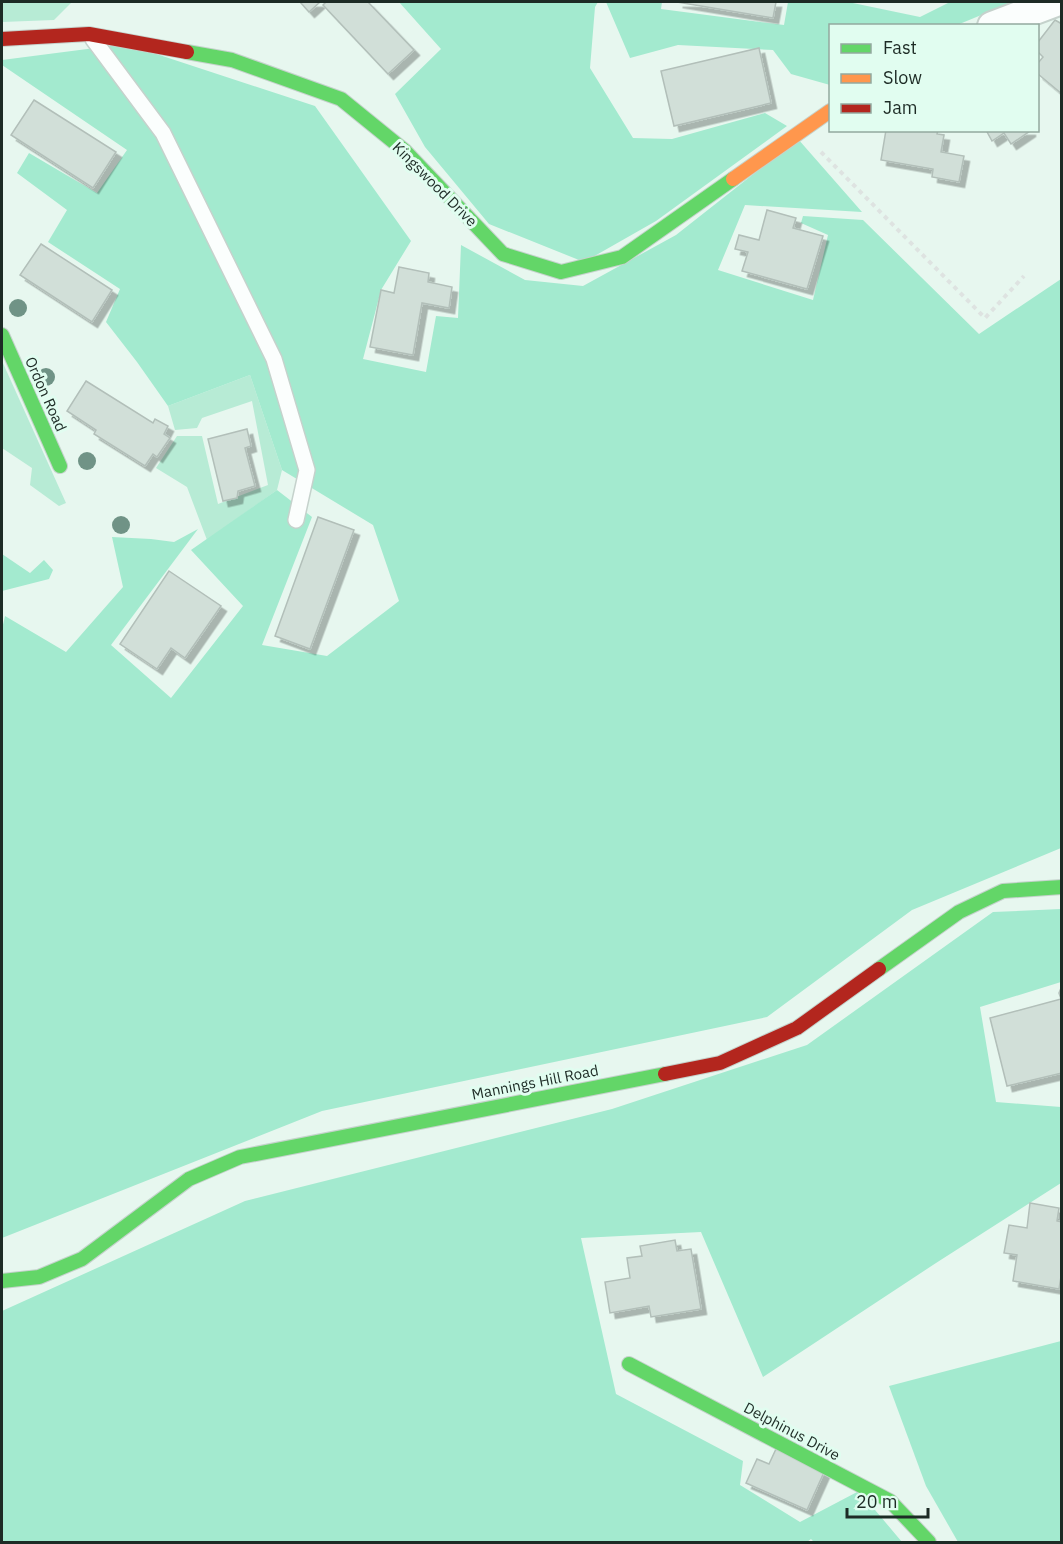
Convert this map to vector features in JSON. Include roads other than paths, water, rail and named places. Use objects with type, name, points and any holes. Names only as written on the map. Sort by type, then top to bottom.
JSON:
[{"type":"street","points":[[997,24],[1056,2]]},
{"type":"street","name":"Kingswood Drive","points":[[2,39],[89,34],[232,60],[341,99],[405,151],[503,254],[561,272],[622,257],[829,112]]},
{"type":"street","name":"Ordon Road","points":[[2,335],[60,466]]},
{"type":"street","name":"Mannings Hill Road","points":[[2,1281],[39,1277],[82,1259],[189,1179],[240,1157],[720,1063],[797,1028],[959,912],[1003,891],[1062,887]]},
{"type":"street","name":"Delphinus Drive","points":[[629,1364],[890,1501],[929,1542]]},
{"type":"lane","points":[[89,34],[163,133],[274,359],[306,470],[296,520]]}]
